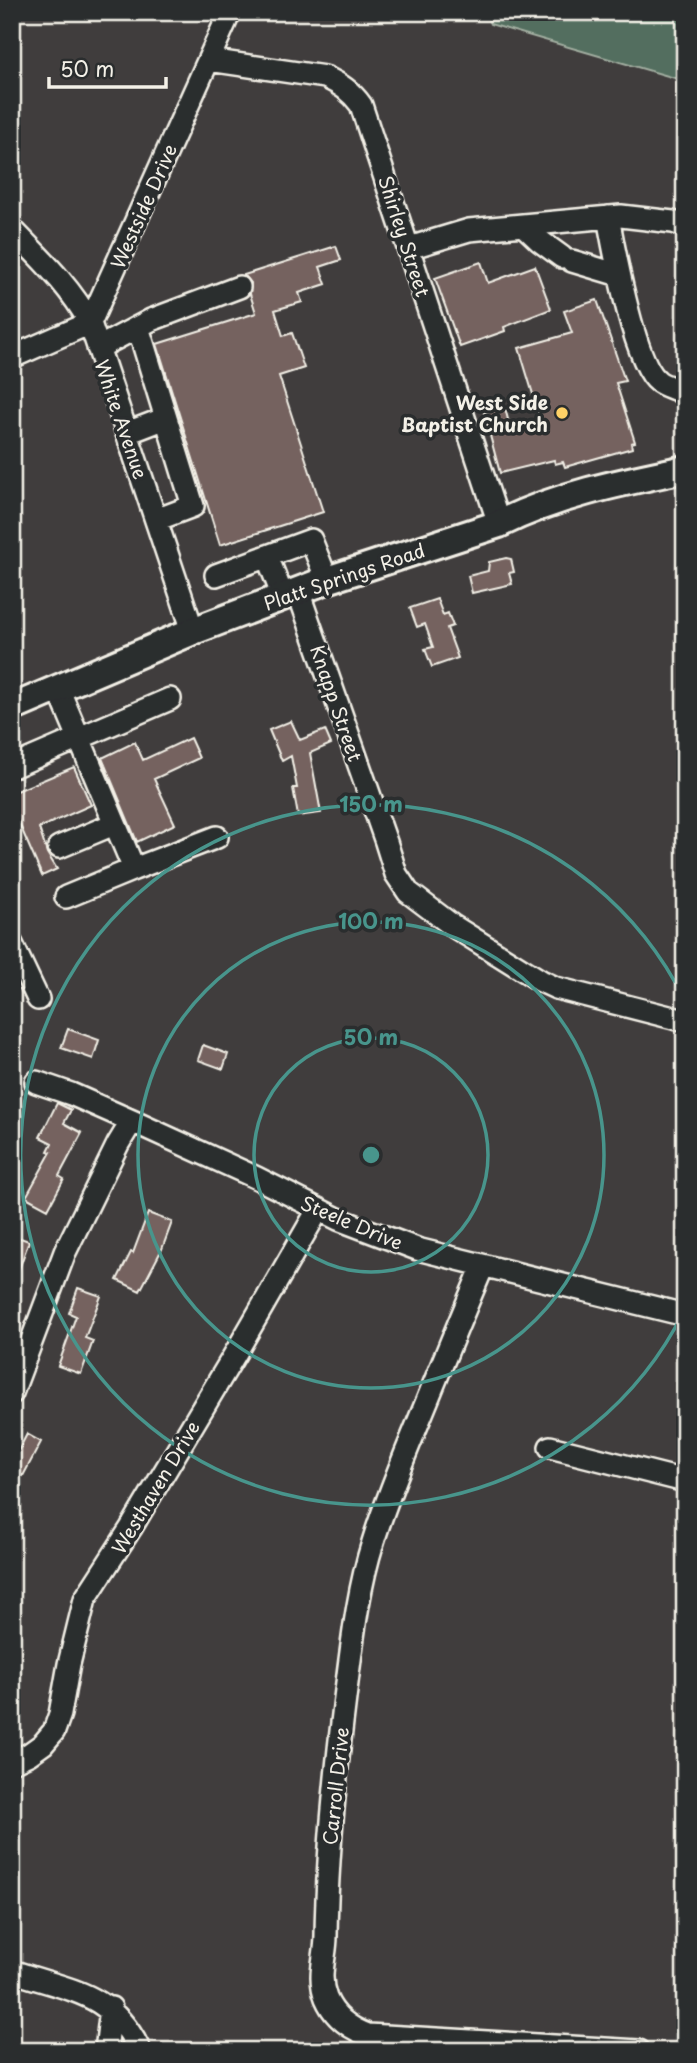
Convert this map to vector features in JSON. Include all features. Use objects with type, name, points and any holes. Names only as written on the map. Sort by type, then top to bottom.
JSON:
[{"type":"main road","name":"Platt Springs Road","points":[[12,708],[193,631],[327,580],[499,524],[524,511],[573,495],[685,469]]},
{"type":"street","name":"Westside Drive","points":[[90,323],[230,12]]},
{"type":"street","name":"Shirley Street","points":[[209,60],[325,77],[352,93],[361,105],[499,524]]},
{"type":"street","points":[[409,248],[469,230],[608,217],[673,222],[685,226]]},
{"type":"street","points":[[608,217],[619,275],[644,361],[658,382],[679,391],[685,383]]},
{"type":"street","points":[[523,225],[540,241],[567,259],[619,275]]},
{"type":"street","name":"White Avenue","points":[[12,229],[57,274],[78,300],[90,323],[193,631]]},
{"type":"street","points":[[98,348],[138,327],[239,288]]},
{"type":"street","points":[[12,357],[90,323]]},
{"type":"street","points":[[138,327],[193,506],[156,520]]},
{"type":"street","points":[[127,433],[166,418]]},
{"type":"street","points":[[216,575],[311,540],[327,580]]},
{"type":"street","name":"Knapp Street","points":[[267,556],[290,594],[386,842],[389,859],[408,892],[453,926],[556,988],[685,1021]]},
{"type":"street","points":[[58,688],[134,869]]},
{"type":"street","points":[[12,767],[170,699]]},
{"type":"street","points":[[59,847],[114,824]]},
{"type":"street","points":[[66,897],[217,837]]},
{"type":"street","points":[[12,944],[38,999]]},
{"type":"street","name":"Steele Drive","points":[[36,1082],[132,1121],[257,1178],[318,1210],[417,1249],[685,1315]]},
{"type":"street","points":[[12,1393],[65,1252],[132,1121]]},
{"type":"street","name":"Westhaven Drive","points":[[12,1762],[43,1744],[54,1731],[85,1599],[131,1528],[318,1210]]},
{"type":"street","name":"Carroll Drive","points":[[482,1266],[397,1476],[365,1571],[355,1621],[331,1805],[322,1980],[333,2012],[352,2029],[368,2035],[639,2051]]},
{"type":"street","points":[[550,1447],[685,1481]]},
{"type":"street","points":[[14,1977],[97,2000],[111,2008],[124,2021],[140,2051]]},
{"type":"street","points":[[106,2051],[111,2008]]},
{"type":"green space","points":[[485,12],[685,12],[685,75],[678,79],[490,24]]},
{"type":"building","points":[[336,246],[341,260],[320,267],[326,284],[299,293],[302,302],[275,310],[283,336],[292,333],[304,368],[279,376],[323,512],[220,545],[157,344],[256,313],[250,294],[251,283],[244,275]]},
{"type":"building","points":[[481,262],[488,283],[535,266],[551,309],[504,327],[505,331],[460,347],[435,278]]},
{"type":"building","points":[[597,300],[625,381],[616,383],[635,442],[631,443],[632,448],[565,467],[563,462],[555,464],[554,460],[500,473],[484,413],[505,408],[511,431],[542,424],[519,348],[572,333],[564,311]]},
{"type":"building","points":[[511,559],[514,572],[509,573],[512,584],[472,593],[468,576],[488,571],[489,562]]},
{"type":"building","points":[[437,599],[443,615],[448,613],[453,626],[447,628],[458,658],[432,667],[425,649],[433,647],[425,624],[417,627],[410,608]]},
{"type":"building","points":[[291,721],[300,740],[325,730],[331,744],[310,753],[321,813],[298,816],[293,788],[297,788],[291,756],[282,761],[269,730]]},
{"type":"building","points":[[190,738],[199,758],[154,779],[175,824],[137,842],[102,758],[135,742],[143,760]]},
{"type":"building","points":[[74,767],[91,805],[39,828],[47,853],[57,869],[42,876],[12,807],[12,793]]},
{"type":"building","points":[[68,1029],[99,1040],[93,1059],[61,1048]]},
{"type":"building","points":[[203,1045],[228,1054],[223,1069],[198,1060]]},
{"type":"building","points":[[57,1103],[71,1110],[64,1123],[82,1133],[59,1176],[64,1179],[48,1209],[26,1197],[51,1152],[48,1151],[52,1143],[40,1137]]},
{"type":"building","points":[[148,1213],[172,1222],[162,1249],[140,1291],[117,1280],[131,1252],[133,1253]]},
{"type":"building","points":[[12,1235],[29,1241],[14,1283],[12,1283]]},
{"type":"building","points":[[78,1288],[101,1296],[85,1338],[93,1341],[81,1374],[58,1366],[76,1316],[69,1313]]},
{"type":"building","points":[[27,1434],[41,1442],[23,1476],[12,1470],[12,1463]]},
{"type":"place","name":"West Side Baptist Church","points":[[562,413]]}]
